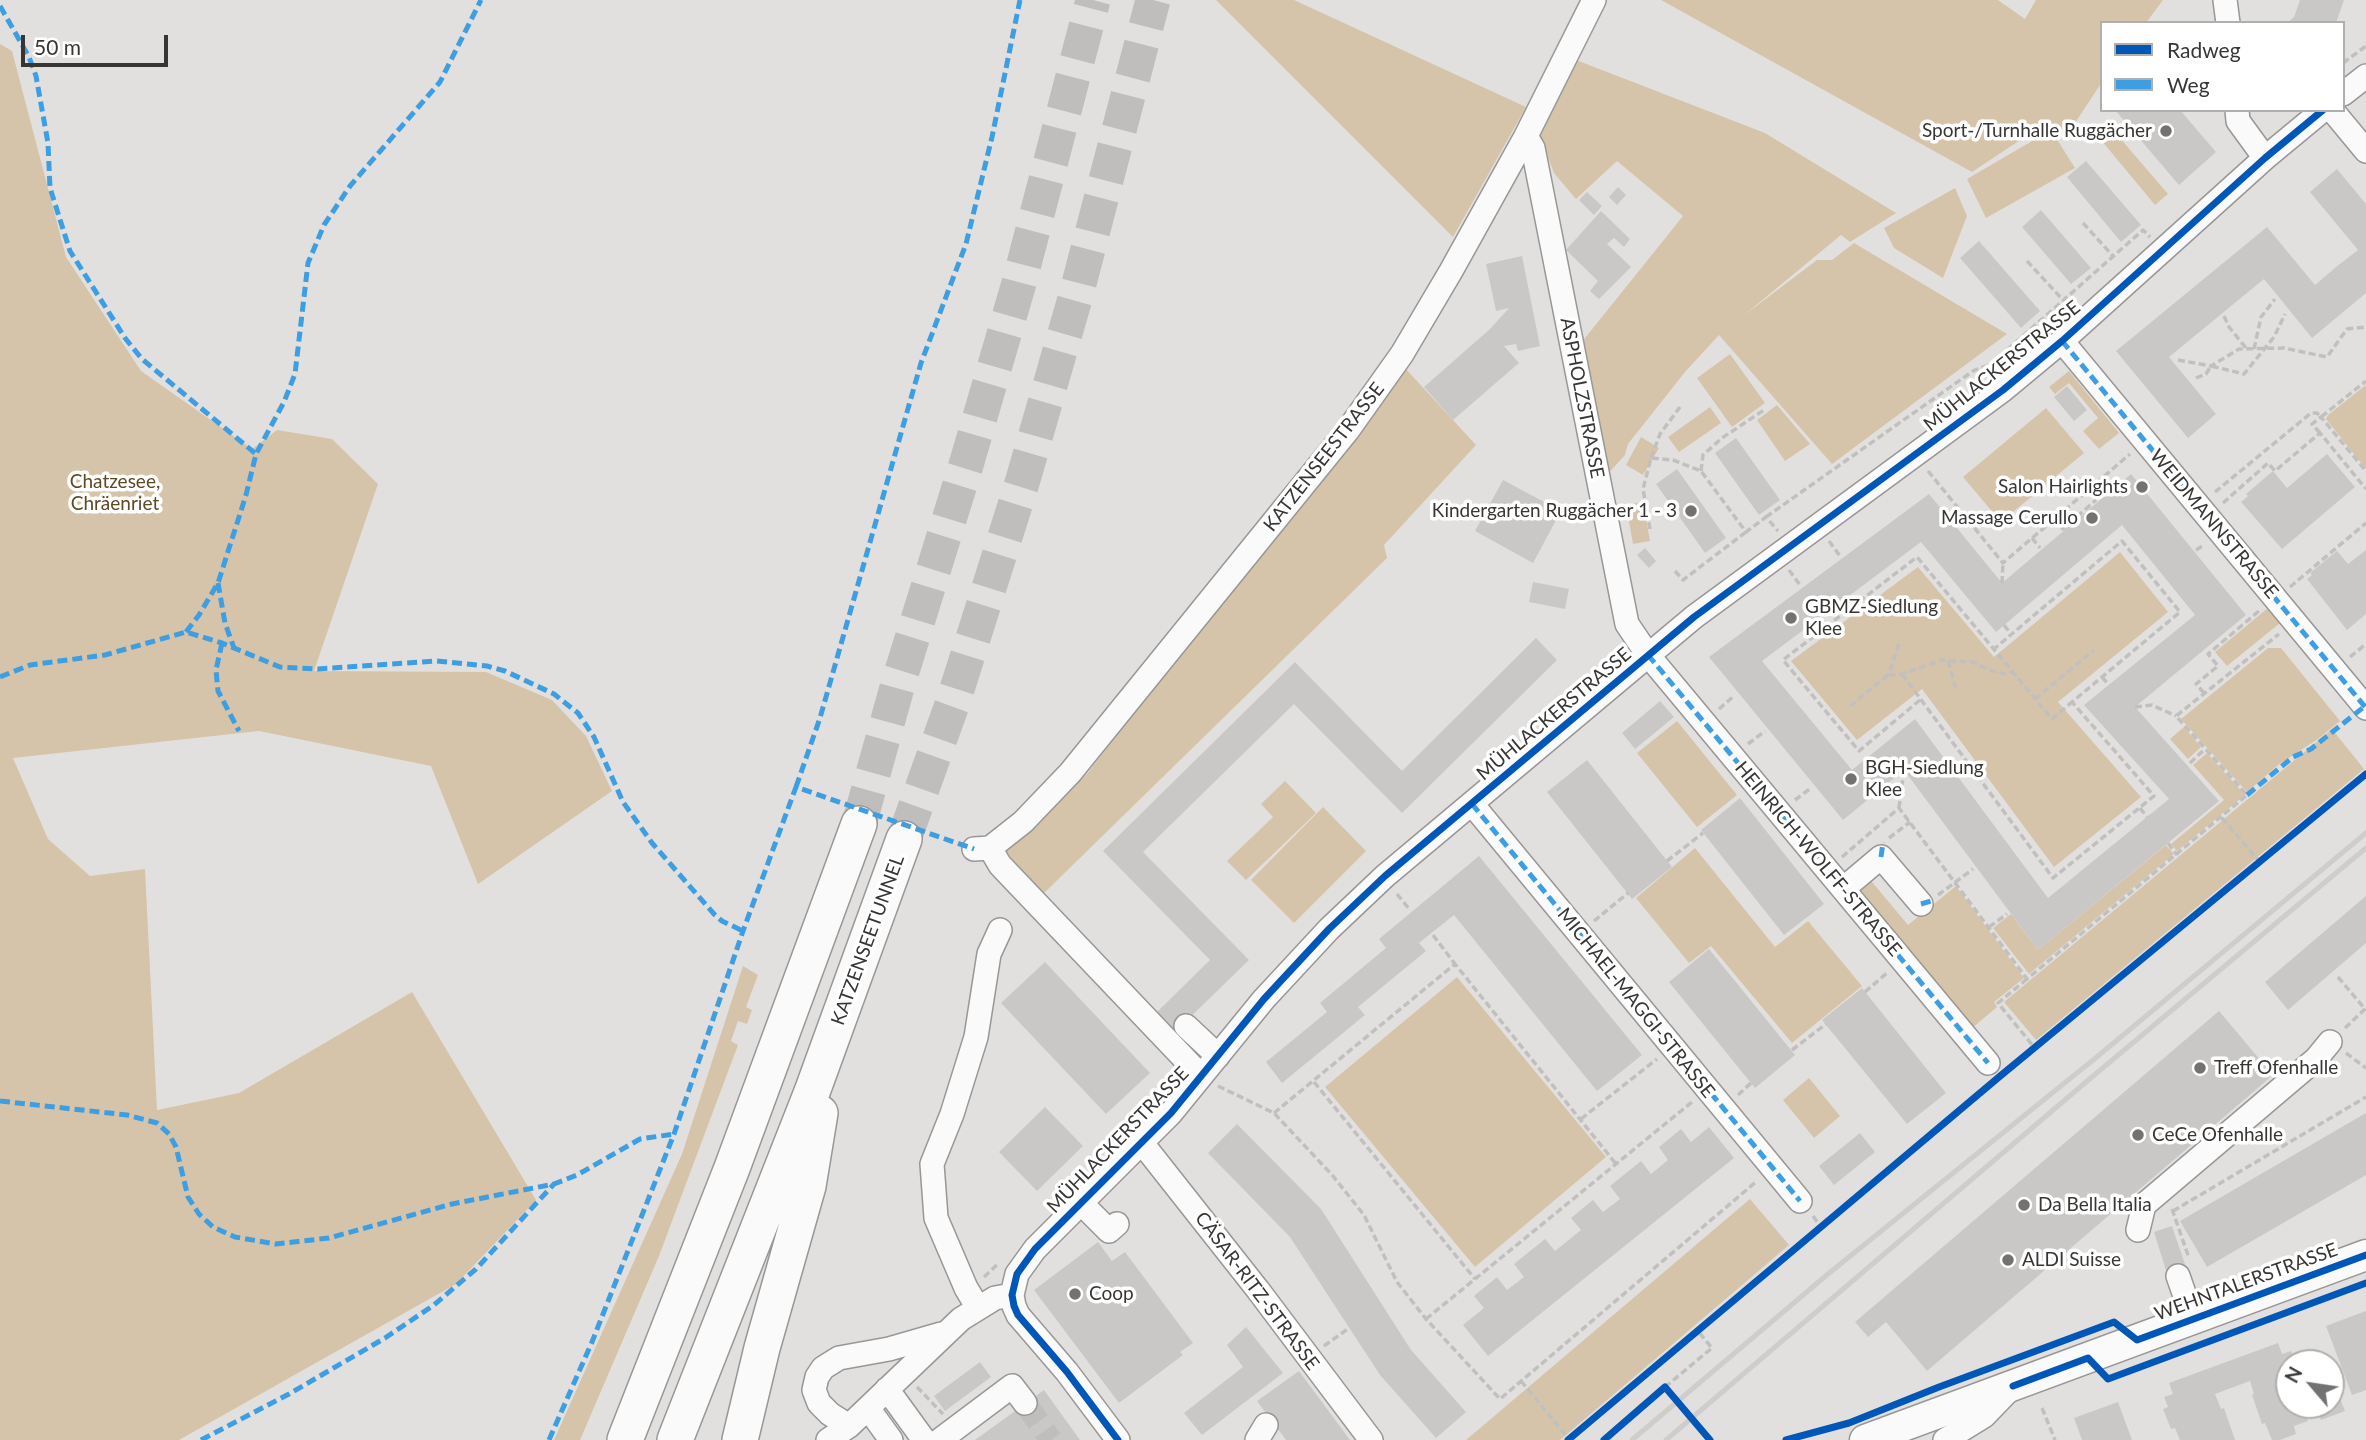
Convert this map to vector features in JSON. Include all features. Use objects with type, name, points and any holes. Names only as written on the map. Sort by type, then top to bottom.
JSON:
[{"type":"highway","points":[[625,1440],[759,1098],[859,824]]},
{"type":"highway","name":"KATZENSEETUNNEL","points":[[831,1040],[904,839]]},
{"type":"highway","points":[[675,1440],[772,1198],[831,1040]]},
{"type":"highway","points":[[740,1440],[762,1348],[808,1186],[831,1040]]},
{"type":"highway","points":[[601,1440],[610,1418],[663,1346]]},
{"type":"main road","name":"WEHNTALERSTRASSE","points":[[1865,1440],[2366,1255]]},
{"type":"street","name":"KATZENSEESTRASSE","points":[[1209,1081],[982,848],[1023,822],[1070,773],[1348,430],[1402,354],[1525,136],[1594,0]]},
{"type":"street","points":[[2225,0],[2228,21]]},
{"type":"street","points":[[2345,92],[2366,76]]},
{"type":"street","points":[[2237,112],[2238,121],[2265,158]]},
{"type":"street","name":"MÜHLACKERSTRASSE","points":[[1012,1295],[1017,1274],[1026,1259],[1171,1113],[1209,1081],[1218,1056],[1264,999],[1329,929],[1385,876],[1648,654],[2003,390],[2321,112]]},
{"type":"street","points":[[2334,112],[2366,151]]},
{"type":"street","name":"ASPHOLZSTRASSE","points":[[1525,136],[1533,148],[1627,624],[1648,654]]},
{"type":"street","name":"WEIDMANNSTRASSE","points":[[2062,341],[2203,511],[2268,605],[2294,621],[2366,708]]},
{"type":"street","name":"HEINRICH-WOLFF-STRASSE","points":[[1648,654],[1988,1063]]},
{"type":"street","name":"MICHAEL-MAGGI-STRASSE","points":[[1472,804],[1800,1201]]},
{"type":"street","points":[[1843,889],[1881,856],[1926,902]]},
{"type":"street","points":[[978,1308],[966,1288],[936,1218],[932,1164],[952,1114],[975,1037],[989,954],[1000,930]]},
{"type":"street","points":[[1186,1026],[1218,1056]]},
{"type":"street","points":[[2138,1230],[2144,1205],[2316,1059],[2330,1042]]},
{"type":"street","name":"CÄSAR-RITZ-STRASSE","points":[[1142,1143],[1250,1297],[1308,1358],[1371,1440]]},
{"type":"street","points":[[1081,1203],[1109,1231],[1117,1224]]},
{"type":"street","points":[[2185,1272],[2193,1319]]},
{"type":"street","points":[[828,1440],[849,1426],[944,1334],[995,1298],[1012,1295],[1018,1314],[1067,1372],[1118,1440]]},
{"type":"street","points":[[849,1426],[819,1404],[814,1390],[823,1367],[839,1358],[889,1349],[944,1334]]},
{"type":"street","points":[[895,1381],[924,1440]]},
{"type":"street","points":[[1945,1440],[1984,1416],[2012,1386]]},
{"type":"street","points":[[947,1435],[1018,1394]]},
{"type":"street","points":[[867,1408],[891,1440]]},
{"type":"path","points":[[2345,62],[2366,46]]},
{"type":"path","points":[[2083,223],[2113,256]]},
{"type":"path","points":[[1675,571],[1683,580],[1766,517],[1973,371],[1991,364],[2143,230],[2152,239]]},
{"type":"path","points":[[2027,261],[2063,300]]},
{"type":"path","points":[[2254,349],[2261,317],[2275,299]]},
{"type":"path","points":[[2178,360],[2244,374],[2274,337],[2286,314]]},
{"type":"path","points":[[2224,316],[2229,327],[2247,349]]},
{"type":"path","points":[[2196,378],[2207,374],[2211,366],[2239,349],[2284,348],[2327,357],[2347,329],[2366,327]]},
{"type":"path","points":[[2366,381],[2312,424],[2366,489]]},
{"type":"path","points":[[1650,529],[1643,489],[1660,435],[1680,407]]},
{"type":"path","points":[[1702,471],[1703,455],[1722,438],[1764,410]]},
{"type":"path","points":[[2203,511],[2311,413],[2317,413],[2321,417],[2366,471]]},
{"type":"path","points":[[2203,511],[2268,463],[2275,471],[2320,433]]},
{"type":"path","points":[[2003,563],[2145,441]]},
{"type":"path","points":[[1651,458],[1673,460],[1702,471],[1746,532]]},
{"type":"path","points":[[1926,469],[2003,563],[2002,583]]},
{"type":"path","points":[[2055,519],[2063,528],[2096,500]]},
{"type":"path","points":[[1766,517],[1779,533]]},
{"type":"path","points":[[2204,693],[2196,684],[2218,666],[2208,654],[2366,523]]},
{"type":"path","points":[[2032,538],[2040,548]]},
{"type":"path","points":[[1829,541],[1840,556]]},
{"type":"path","points":[[1920,700],[1859,751],[1783,660],[1917,557],[2052,719],[2180,612],[2122,541],[1994,649]]},
{"type":"path","points":[[2196,550],[2205,543]]},
{"type":"path","points":[[1789,570],[1800,585]]},
{"type":"path","points":[[2176,716],[2294,621]]},
{"type":"path","points":[[2004,625],[2011,634]]},
{"type":"path","points":[[1850,706],[1889,674],[1899,644]]},
{"type":"path","points":[[2035,699],[2094,650]]},
{"type":"path","points":[[1889,674],[1902,674],[1942,660],[1973,662],[2005,674],[2013,672]]},
{"type":"path","points":[[1948,661],[1956,690]]},
{"type":"path","points":[[1902,674],[2053,878],[2154,796],[2073,702]]},
{"type":"path","points":[[2102,677],[2109,685]]},
{"type":"path","points":[[2034,1047],[1997,1003],[2248,795],[2176,716],[2151,705],[2135,707]]},
{"type":"path","points":[[2190,763],[2205,749]]},
{"type":"path","points":[[1827,870],[1899,808],[1905,770]]},
{"type":"path","points":[[1899,808],[2027,979]]},
{"type":"path","points":[[2140,808],[2147,817]]},
{"type":"path","points":[[2222,818],[2259,861]]},
{"type":"path","points":[[1883,842],[1910,822]]},
{"type":"path","points":[[1667,861],[1703,833]]},
{"type":"path","points":[[2168,844],[2177,855]]},
{"type":"path","points":[[1926,902],[1973,869]]},
{"type":"path","points":[[1579,933],[1628,893]]},
{"type":"path","points":[[1397,894],[1410,910]]},
{"type":"path","points":[[1989,927],[2007,914]]},
{"type":"path","points":[[1433,935],[1616,1164]]},
{"type":"path","points":[[1865,992],[1902,960]]},
{"type":"path","points":[[1274,1113],[1455,964]]},
{"type":"path","points":[[2330,1042],[2366,1008],[2338,977]]},
{"type":"path","points":[[1792,1050],[1826,1024]]},
{"type":"path","points":[[1581,1120],[1673,1047]]},
{"type":"path","points":[[1209,1081],[1274,1113],[1333,1176],[1364,1215],[1397,1283],[1426,1319],[1500,1399],[1773,1168]]},
{"type":"path","points":[[1314,1082],[1475,1279]]},
{"type":"path","points":[[1426,1319],[1707,1089]]},
{"type":"path","points":[[2173,1210],[2366,1097]]},
{"type":"path","points":[[2165,1187],[2173,1210],[2185,1272]]},
{"type":"path","points":[[1308,1358],[1349,1328]]},
{"type":"path","points":[[1665,1387],[1712,1348],[1698,1330]]},
{"type":"path","points":[[895,1381],[930,1398],[947,1435]]},
{"type":"path","points":[[1521,1381],[1569,1439]]},
{"type":"path","points":[[2042,1408],[2055,1440]]},
{"type":"green space","points":[[1216,0],[1294,0],[1526,107],[1453,237]]},
{"type":"green space","points":[[1661,0],[1998,0],[2025,19],[2036,0],[2163,0],[2147,21],[2100,21],[2100,85],[2067,135],[2046,123],[1972,172]]},
{"type":"green space","name":"Chatzesee, Chräenriet","points":[[0,44],[12,51],[66,257],[141,371],[252,449],[277,430],[332,439],[378,484],[314,671],[486,672],[552,700],[586,736],[612,791],[478,884],[431,766],[259,731],[13,758],[48,839],[90,876],[145,869],[157,1110],[239,1093],[412,992],[536,1200],[456,1284],[179,1440],[0,1440]]},
{"type":"green space","points":[[1576,60],[1765,133],[1896,213],[1850,242],[1841,235],[1743,316],[1817,260],[1832,260],[1854,243],[2007,334],[1832,464],[1719,335],[1685,372],[1628,444],[1625,455],[1606,476],[1581,343],[1683,216],[1617,161],[1576,199],[1554,173],[1539,133]]},
{"type":"green space","points":[[2051,130],[2075,168],[1986,218],[1967,179]]},
{"type":"green space","points":[[2113,130],[2168,194],[2155,205],[2101,140]]},
{"type":"green space","points":[[1955,188],[1967,216],[1943,278],[1894,248],[1884,228]]},
{"type":"green space","points":[[1730,354],[1765,403],[1732,427],[1697,378]]},
{"type":"green space","points":[[1404,367],[1476,445],[1384,545],[1387,558],[1039,898],[1003,846],[1087,774],[1222,597]]},
{"type":"green space","points":[[2069,371],[2119,433],[2099,449],[2083,431],[2098,418],[2069,383],[2055,394],[2049,387]]},
{"type":"green space","points":[[2366,385],[2366,469],[2326,419]]},
{"type":"green space","points":[[1777,405],[1810,444],[1785,461],[1757,420]]},
{"type":"green space","points":[[1710,407],[1721,423],[1679,452],[1668,437]]},
{"type":"green space","points":[[2046,408],[2084,453],[2001,522],[1963,477]]},
{"type":"green space","points":[[1641,437],[1659,448],[1643,475],[1626,465]]},
{"type":"green space","points":[[1643,502],[1650,541],[1633,544],[1626,505]]},
{"type":"green space","points":[[2120,552],[2168,612],[2058,702],[2141,797],[2054,867],[1922,689],[1857,740],[1791,661],[1918,567],[1994,657]]},
{"type":"green space","points":[[2269,607],[2280,623],[2227,666],[2215,652]]},
{"type":"green space","points":[[2268,648],[2281,648],[2340,721],[2278,765],[2247,792],[2181,719]]},
{"type":"green space","points":[[1677,721],[1737,795],[1697,827],[1637,753]]},
{"type":"green space","points":[[2184,727],[2201,747],[2188,759],[2170,739]]},
{"type":"green space","points":[[2332,729],[2364,769],[2036,1040],[2004,1002]]},
{"type":"green space","points":[[2207,753],[2245,795],[2177,851],[2171,844],[2224,800],[2193,765]]},
{"type":"green space","points":[[1285,781],[1316,813],[1246,880],[1227,861],[1273,817],[1261,804]]},
{"type":"green space","points":[[1323,807],[1366,851],[1294,923],[1251,880]]},
{"type":"green space","points":[[2166,845],[2174,854],[2029,974],[1993,928],[2011,914],[2038,950]]},
{"type":"green space","points":[[1695,848],[1775,947],[1808,921],[1862,986],[1792,1043],[1711,946],[1689,963],[1636,898]]},
{"type":"green space","points":[[1867,876],[1908,925],[1956,886],[2024,978],[1994,1002],[1997,1007],[1971,1029],[1855,887]]},
{"type":"green space","points":[[743,966],[758,975],[746,1007],[752,1010],[747,1024],[738,1021],[731,1041],[738,1045],[659,1256],[580,1440],[554,1440],[682,1154]]},
{"type":"green space","points":[[1457,977],[1606,1157],[1475,1267],[1325,1087]]},
{"type":"green space","points":[[1809,1078],[1840,1116],[1814,1138],[1783,1100]]},
{"type":"green space","points":[[1750,1199],[1789,1245],[1560,1440],[1466,1440]]},
{"type":"building","points":[[2300,0],[2344,0],[2337,21],[2289,21],[2294,17]]},
{"type":"building","name":"Sport-/Turnhalle Ruggächer","points":[[2117,112],[2182,112],[2216,152],[2179,185]]},
{"type":"building","points":[[2086,161],[2141,225],[2121,242],[2067,177]]},
{"type":"building","points":[[2337,169],[2366,204],[2366,293],[2312,338],[2264,279],[2169,357],[2216,414],[2188,438],[2116,351],[2267,227],[2315,285],[2358,250],[2310,192]]},
{"type":"building","points":[[1618,187],[1626,195],[1617,205],[1609,197]]},
{"type":"building","points":[[1587,192],[1602,206],[1594,215],[1579,200]]},
{"type":"building","points":[[2041,210],[2091,268],[2071,284],[2022,227]]},
{"type":"building","points":[[1601,211],[1630,239],[1624,247],[1614,238],[1607,244],[1631,267],[1599,299],[1590,291],[1598,281],[1566,250]]},
{"type":"building","points":[[1979,241],[2040,311],[2021,328],[1960,258]]},
{"type":"building","points":[[1522,256],[1540,346],[1518,351],[1516,344],[1504,346],[1519,363],[1453,420],[1424,387],[1490,329],[1509,308],[1496,311],[1486,264]]},
{"type":"building","points":[[2067,386],[2087,410],[2074,421],[2054,397]]},
{"type":"building","points":[[1736,438],[1780,500],[1759,515],[1715,453]]},
{"type":"building","points":[[2327,454],[2355,487],[2282,549],[2241,502],[2248,496],[2246,494],[2273,471],[2287,488]]},
{"type":"building","name":"Kindergarten Ruggächer 1 - 3","points":[[1677,469],[1726,538],[1705,553],[1656,484]]},
{"type":"building","points":[[2131,474],[2246,615],[2135,707],[2219,801],[2038,950],[1904,770],[1843,820],[1709,657],[1929,494],[2002,583]],"holes":[[[2122,525],[2195,615],[2084,705],[2169,799],[2048,898],[1915,719],[1852,770],[1762,661],[1921,542],[1996,632]]]},
{"type":"building","points":[[1503,480],[1561,511],[1533,563],[1475,531]]},
{"type":"building","points":[[1645,548],[1656,561],[1649,568],[1637,555]]},
{"type":"building","points":[[2366,550],[2366,614],[2347,630],[2307,579],[2312,575],[2310,573],[2337,551],[2348,564]]},
{"type":"building","points":[[1533,582],[1569,589],[1565,609],[1529,602]]},
{"type":"building","points":[[1536,638],[1557,660],[1402,813],[1294,704],[1143,852],[1249,960],[1176,1031],[1157,1012],[1210,960],[1103,851],[1295,662],[1402,771]]},
{"type":"building","points":[[1660,701],[1674,717],[1635,749],[1622,733]]},
{"type":"building","points":[[1587,760],[1672,867],[1632,899],[1547,792]]},
{"type":"building","points":[[1740,798],[1824,904],[1784,935],[1701,830]]},
{"type":"building","points":[[1479,856],[1642,1055],[1597,1091],[1454,915],[1419,943],[1426,951],[1358,1007],[1365,1015],[1282,1083],[1266,1062],[1327,1012],[1320,1003],[1386,948],[1379,939]]},
{"type":"building","points":[[2366,896],[2366,943],[2288,1010],[2265,982]]},
{"type":"building","points":[[1709,949],[1795,1055],[1755,1088],[1669,982]]},
{"type":"building","points":[[1045,962],[1150,1073],[1106,1114],[1001,1003]]},
{"type":"building","points":[[1862,988],[1946,1093],[1907,1124],[1822,1020]]},
{"type":"building","name":"CeCe Ofenhalle","points":[[2219,1011],[2273,1075],[1927,1371],[1886,1322],[1868,1337],[1855,1322]]},
{"type":"building","points":[[1045,1107],[1083,1146],[1037,1191],[999,1152]]},
{"type":"building","points":[[2366,1113],[2366,1175],[2207,1267],[2180,1221]]},
{"type":"building","points":[[1237,1124],[1321,1209],[1411,1350],[1466,1412],[1436,1438],[1380,1375],[1290,1237],[1208,1153]]},
{"type":"building","points":[[1709,1127],[1734,1158],[1488,1356],[1463,1325],[1484,1308],[1474,1296],[1497,1277],[1507,1290],[1524,1277],[1514,1264],[1545,1239],[1555,1251],[1581,1230],[1571,1218],[1593,1200],[1603,1212],[1620,1199],[1610,1186],[1641,1161],[1651,1174],[1668,1160],[1659,1147],[1681,1129],[1691,1142]]},
{"type":"building","points":[[1860,1133],[1875,1152],[1834,1185],[1819,1166]]},
{"type":"building","points":[[2172,1226],[2188,1273],[2169,1280],[2154,1232]]},
{"type":"building","points":[[1098,1242],[1112,1261],[1125,1252],[1193,1343],[1180,1352],[1183,1355],[1119,1403],[1034,1290]]},
{"type":"building","points":[[2366,1311],[2366,1390],[2352,1395],[2345,1376],[2345,1349],[2335,1349],[2326,1326]]},
{"type":"building","points":[[1246,1327],[1283,1373],[1202,1435],[1184,1413],[1243,1367],[1227,1345]]},
{"type":"building","points":[[2278,1343],[2280,1349],[2275,1349],[2275,1419],[2308,1421],[2294,1426],[2296,1434],[2272,1440],[2265,1423],[2262,1424],[2250,1381],[2215,1394],[2221,1409],[2224,1408],[2235,1440],[2180,1440],[2175,1428],[2171,1429],[2163,1409],[2168,1407],[2164,1397],[2173,1394],[2169,1383]]},
{"type":"building","points":[[980,1362],[991,1377],[945,1411],[934,1396]]},
{"type":"building","points":[[1299,1371],[1350,1440],[1286,1440],[1257,1401]]},
{"type":"building","points":[[1044,1390],[1080,1440],[975,1440]]},
{"type":"building","points":[[2118,1402],[2132,1440],[2082,1440],[2074,1418]]},
{"type":"tunnel","points":[[859,824],[898,684],[1019,283],[1093,0]]},
{"type":"tunnel","points":[[904,839],[953,702],[1022,483],[1076,295],[1153,0]]},
{"type":"tunnel","points":[[1025,1403],[1051,1440]]},
{"type":"railway","points":[[1632,1440],[1828,1274],[2098,1056],[2366,833]]},
{"type":"railway","points":[[1666,1440],[2086,1082],[2366,848]]},
{"type":"marked path","points":[[186,632],[218,583],[256,454],[284,402],[295,374],[308,263],[324,225],[350,186],[440,82],[481,0]]},
{"type":"marked path","points":[[796,787],[820,718],[921,363],[966,244],[992,137],[1020,0]]},
{"type":"marked path","points":[[0,6],[29,57],[36,76],[48,143],[50,188],[70,251],[125,338],[142,359],[256,454]]},
{"type":"marked path","points":[[2062,341],[2366,708]]},
{"type":"marked path","points":[[218,583],[225,623],[234,648]]},
{"type":"marked path","points":[[0,677],[30,665],[105,655],[186,632],[222,643],[280,667],[318,669],[436,661],[487,666],[505,671],[554,694],[578,713],[594,737],[623,802],[652,843],[714,914],[743,931]]},
{"type":"marked path","points":[[222,643],[216,670],[218,691],[239,731]]},
{"type":"marked path","points":[[1648,655],[1988,1063]]},
{"type":"marked path","points":[[2247,795],[2293,757],[2311,749],[2365,706]]},
{"type":"marked path","points":[[549,1440],[592,1342],[674,1134],[743,931],[796,787],[974,849]]},
{"type":"marked path","points":[[1472,804],[1800,1201]]},
{"type":"marked path","points":[[1881,857],[1883,842]]},
{"type":"marked path","points":[[1921,904],[1931,901]]},
{"type":"marked path","points":[[0,1101],[127,1115],[157,1123],[169,1134],[176,1147],[188,1197],[199,1214],[213,1227],[235,1237],[276,1244],[329,1238],[452,1204],[554,1184],[577,1175],[640,1139],[674,1134]]},
{"type":"marked path","points":[[201,1440],[289,1394],[385,1338],[434,1305],[476,1269],[554,1184]]},
{"type":"cycle path","points":[[1118,1440],[1067,1372],[1018,1315],[1014,1306],[1012,1295],[1017,1274],[1035,1249],[1171,1113],[1264,999],[1329,929],[1385,876],[1694,617],[2003,390],[2321,112]]},
{"type":"cycle path","points":[[1568,1440],[1999,1077],[2366,774]]},
{"type":"cycle path","points":[[1786,1440],[1849,1423],[2114,1322],[2137,1340],[2366,1255]]},
{"type":"cycle path","points":[[2013,1386],[2088,1358],[2108,1379],[2366,1283]]},
{"type":"cycle path","points":[[1604,1440],[1665,1387],[1710,1440]]},
{"type":"place","name":"Sport-/Turnhalle Ruggächer","points":[[2166,131]]},
{"type":"place","name":"Salon Hairlights","points":[[2142,487]]},
{"type":"place","name":"Kindergarten Ruggächer 1 - 3","points":[[1691,511]]},
{"type":"place","name":"Massage Cerullo","points":[[2092,518]]},
{"type":"place","name":"GBMZ-Siedlung Klee","points":[[1791,618]]},
{"type":"place","name":"BGH-Siedlung Klee","points":[[1851,779]]},
{"type":"place","name":"Treff Ofenhalle","points":[[2200,1068]]},
{"type":"place","name":"CeCe Ofenhalle","points":[[2138,1135]]},
{"type":"place","name":"Da Bella Italia","points":[[2024,1205]]},
{"type":"place","name":"ALDI Suisse","points":[[2008,1260]]},
{"type":"place","name":"Coop","points":[[1075,1294]]}]
